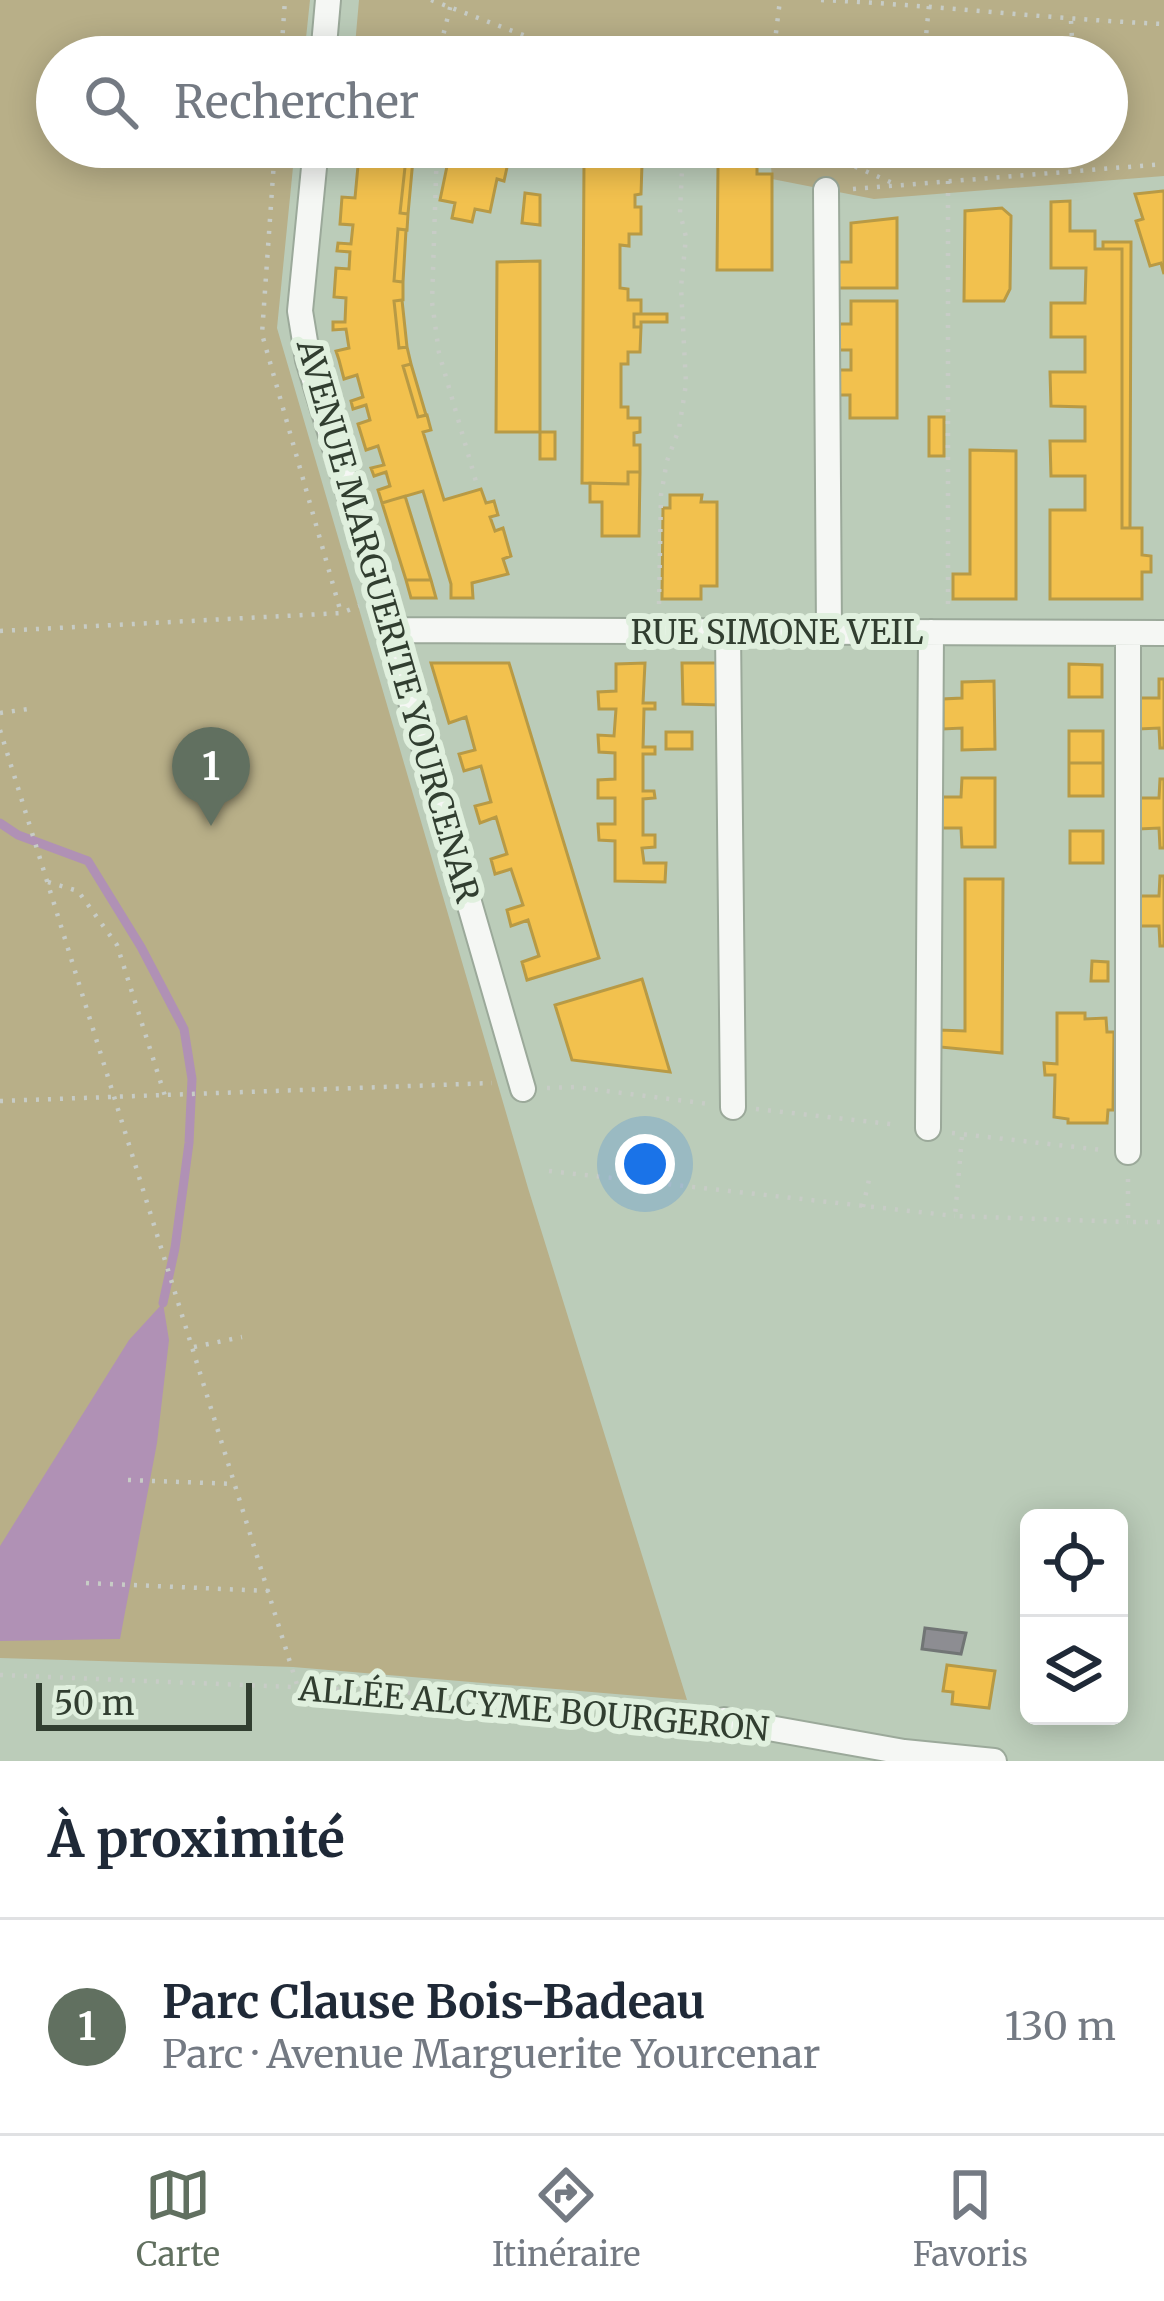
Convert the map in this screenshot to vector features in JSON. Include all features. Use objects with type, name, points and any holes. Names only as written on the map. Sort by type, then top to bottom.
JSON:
[{"type":"street","points":[[325,36],[328,0]]},
{"type":"street","name":"AVENUE MARGUERITE YOURCENAR","points":[[314,168],[300,311],[308,360],[522,1083]]},
{"type":"street","points":[[826,190],[829,632]]},
{"type":"street","name":"RUE SIMONE VEIL","points":[[389,630],[1164,633]]},
{"type":"street","points":[[728,632],[733,1107]]},
{"type":"street","points":[[928,1128],[939,632]]},
{"type":"street","points":[[1128,633],[1128,1152]]},
{"type":"street","name":"ALLÉE ALCYME BOURGERON","points":[[724,1720],[904,1752],[994,1761]]},
{"type":"path","points":[[282,36],[285,0]]},
{"type":"path","points":[[431,0],[530,36]]},
{"type":"path","points":[[775,36],[779,0]]},
{"type":"path","points":[[820,0],[1164,24]]},
{"type":"path","points":[[443,36],[452,4]]},
{"type":"path","points":[[926,36],[929,4]]},
{"type":"path","points":[[1071,20],[1072,36]]},
{"type":"path","points":[[1128,167],[1164,164]]},
{"type":"path","points":[[437,168],[434,319],[439,353],[477,485]]},
{"type":"path","points":[[660,632],[661,494],[667,461],[680,430],[686,384],[681,168]]},
{"type":"path","points":[[829,168],[826,190],[1111,168]]},
{"type":"path","points":[[859,168],[902,187]]},
{"type":"path","points":[[939,632],[948,181]]},
{"type":"path","points":[[0,631],[341,613]]},
{"type":"path","points":[[0,713],[35,708]]},
{"type":"path","points":[[0,730],[298,1688]]},
{"type":"path","points":[[48,882],[78,891],[117,945],[165,1096]]},
{"type":"path","points":[[0,1100],[522,1083],[575,1087],[1128,1152],[1129,1222]]},
{"type":"path","points":[[955,1216],[963,1135]]},
{"type":"path","points":[[549,1171],[955,1216],[1164,1222]]},
{"type":"path","points":[[863,1207],[871,1175]]},
{"type":"path","points":[[194,1347],[242,1337]]},
{"type":"path","points":[[128,1480],[236,1484]]},
{"type":"path","points":[[86,1583],[269,1591]]},
{"type":"path","name":"ALLÉE ALCYME BOURGERON","points":[[0,1675],[390,1691],[724,1720]]},
{"type":"shaded area","points":[[0,0],[310,0],[306,36],[36,36],[36,168],[293,168],[277,328],[528,1188],[687,1700],[293,1667],[0,1658]]},
{"type":"shaded area","points":[[359,0],[1164,0],[1164,176],[874,199],[772,179],[771,168],[1128,168],[1128,36],[356,36]]},
{"type":"shaded area","points":[[163,1303],[169,1340],[157,1443],[120,1639],[0,1641],[0,1546],[129,1340]]},
{"type":"building: Logements","points":[[358,168],[405,168],[400,213],[408,214],[407,230],[398,229],[394,281],[403,282],[403,300],[394,301],[399,348],[407,347],[411,364],[403,366],[418,417],[427,415],[431,430],[423,432],[444,500],[481,489],[486,503],[494,501],[498,515],[490,517],[495,531],[503,528],[511,556],[503,559],[508,574],[472,583],[473,598],[451,598],[423,491],[382,503],[378,490],[390,486],[386,472],[374,476],[371,468],[384,465],[378,446],[366,450],[358,424],[370,420],[366,405],[353,409],[351,401],[363,397],[357,375],[344,379],[336,351],[349,348],[346,329],[333,330],[333,322],[345,322],[346,298],[334,297],[336,268],[349,269],[350,252],[337,251],[338,243],[351,244],[353,225],[340,224],[342,197],[355,198]]},
{"type":"building: Logements","points":[[405,168],[412,168],[408,214],[400,213]]},
{"type":"building: Logements","points":[[447,168],[507,168],[504,181],[497,179],[490,212],[475,209],[472,222],[452,218],[455,203],[440,200]]},
{"type":"building: Logements","points":[[584,168],[642,168],[641,194],[635,195],[635,207],[641,207],[641,234],[629,234],[629,246],[620,245],[620,288],[628,289],[628,300],[641,300],[641,314],[634,314],[634,327],[641,327],[640,352],[628,352],[628,364],[621,364],[621,407],[628,407],[628,418],[640,418],[634,445],[640,445],[640,472],[628,472],[628,484],[582,483]]},
{"type":"building: Logements","points":[[718,168],[757,168],[757,174],[772,174],[772,270],[717,270]]},
{"type":"building: Logements","points":[[1164,191],[1164,274],[1161,263],[1150,266],[1136,221],[1143,219],[1135,194]]},
{"type":"building: Logements","points":[[525,193],[540,195],[540,225],[522,223]]},
{"type":"building: Logements","points":[[1070,201],[1070,231],[1095,231],[1095,249],[1122,249],[1122,528],[1142,528],[1142,555],[1151,556],[1151,572],[1142,572],[1142,599],[1050,599],[1050,510],[1085,510],[1085,476],[1051,476],[1050,441],[1085,441],[1085,407],[1051,406],[1050,372],[1085,372],[1085,337],[1051,337],[1051,303],[1085,303],[1086,268],[1051,268],[1051,202]]},
{"type":"building: Logements","points":[[1002,208],[1011,216],[1010,289],[1004,301],[964,301],[965,211]]},
{"type":"building: Logements","points":[[897,218],[897,288],[838,288],[838,262],[851,262],[851,223]]},
{"type":"building: Logements","points":[[398,229],[406,230],[403,282],[394,281]]},
{"type":"building: Logements","points":[[1103,242],[1131,242],[1130,528],[1122,528],[1122,249],[1103,249]]},
{"type":"building: Logements","points":[[540,261],[540,432],[496,432],[497,262]]},
{"type":"building: Logements","points":[[402,300],[407,347],[399,348],[394,301]]},
{"type":"building: Logements","points":[[851,301],[897,301],[897,418],[850,418],[850,395],[838,395],[838,370],[851,370],[851,350],[838,350],[838,324],[851,324]]},
{"type":"building: Logements","points":[[634,314],[667,314],[667,322],[641,322],[641,327],[634,327]]},
{"type":"building: Logements","points":[[411,364],[426,415],[418,417],[403,366]]},
{"type":"building: Logements","points":[[929,417],[944,417],[944,456],[929,456]]},
{"type":"building: Logements","points":[[540,432],[555,432],[555,459],[540,459]]},
{"type":"building: Logements","points":[[970,450],[1016,451],[1016,599],[953,599],[953,574],[970,574]]},
{"type":"building: Logements","points":[[628,472],[640,472],[639,536],[602,536],[602,502],[590,502],[590,483],[628,484]]},
{"type":"building: Logements","points":[[670,495],[702,495],[701,502],[717,502],[717,586],[701,586],[701,599],[662,599],[663,508],[670,508]]},
{"type":"building: Logements","points":[[405,496],[431,580],[406,580],[382,503]]},
{"type":"building: Logements","points":[[406,580],[431,580],[436,598],[411,598]]},
{"type":"building: Logements","points":[[431,663],[509,663],[599,958],[527,980],[522,962],[539,956],[528,920],[511,926],[507,910],[523,905],[511,869],[495,874],[491,859],[507,854],[496,817],[480,823],[475,806],[491,802],[481,766],[464,771],[459,754],[475,750],[466,717],[449,723]]},
{"type":"building: Logements","points":[[645,663],[643,703],[655,703],[655,709],[644,709],[643,747],[655,747],[655,754],[643,754],[643,791],[654,791],[655,798],[643,799],[643,835],[655,835],[655,847],[642,848],[644,863],[666,863],[665,882],[615,881],[615,841],[599,840],[598,824],[615,824],[615,798],[598,798],[598,780],[615,779],[615,753],[599,752],[598,735],[614,736],[616,709],[599,709],[598,692],[616,691],[616,664]]},
{"type":"building: Logements","points":[[682,663],[719,663],[719,705],[683,704]]},
{"type":"building: Logements","points":[[1069,664],[1102,665],[1102,697],[1069,697]]},
{"type":"building: Logements","points":[[1159,679],[1164,679],[1164,748],[1160,748],[1159,728],[1139,729],[1139,698],[1159,698]]},
{"type":"building: Logements","points":[[994,681],[995,749],[962,750],[962,728],[943,729],[943,699],[962,698],[962,682]]},
{"type":"building: Logements","points":[[1069,731],[1103,731],[1103,763],[1069,763]]},
{"type":"building: Logements","points":[[666,732],[692,732],[692,749],[666,749]]},
{"type":"building: Logements","points":[[1069,763],[1103,763],[1103,796],[1069,796]]},
{"type":"building: Logements","points":[[962,778],[995,778],[995,847],[962,847],[961,828],[941,828],[941,797],[961,797]]},
{"type":"building: Logements","points":[[1160,779],[1164,779],[1164,848],[1160,848],[1159,828],[1139,829],[1139,798],[1159,798]]},
{"type":"building: Logements","points":[[1070,831],[1103,831],[1103,863],[1070,863]]},
{"type":"building: Logements","points":[[1160,876],[1164,876],[1164,946],[1160,946],[1159,926],[1139,926],[1139,896],[1159,896]]},
{"type":"building: Logements","points":[[965,879],[1003,879],[1002,1053],[940,1047],[940,1030],[965,1031]]},
{"type":"building: Logements","points":[[1092,961],[1108,962],[1108,981],[1091,981]]},
{"type":"building: Logements","points":[[642,979],[670,1072],[572,1060],[555,1005]]},
{"type":"building: Logements","points":[[1057,1013],[1106,1018],[1107,1032],[1114,1032],[1113,1110],[1108,1110],[1107,1123],[1068,1123],[1068,1119],[1054,1117],[1055,1075],[1045,1075],[1044,1063],[1057,1064]]},
{"type":"building: Logements","points":[[947,1665],[995,1671],[989,1708],[952,1704],[953,1692],[943,1691]]},
{"type":"building: Industrie","points":[[925,1628],[966,1633],[961,1654],[922,1649]]},
{"type":"waterway","points":[[0,823],[18,835],[88,861],[184,1029],[192,1079],[189,1143],[163,1303]]},
{"type":"place","name":"Parc Clause Bois-Badeau","points":[[211,826]]}]
